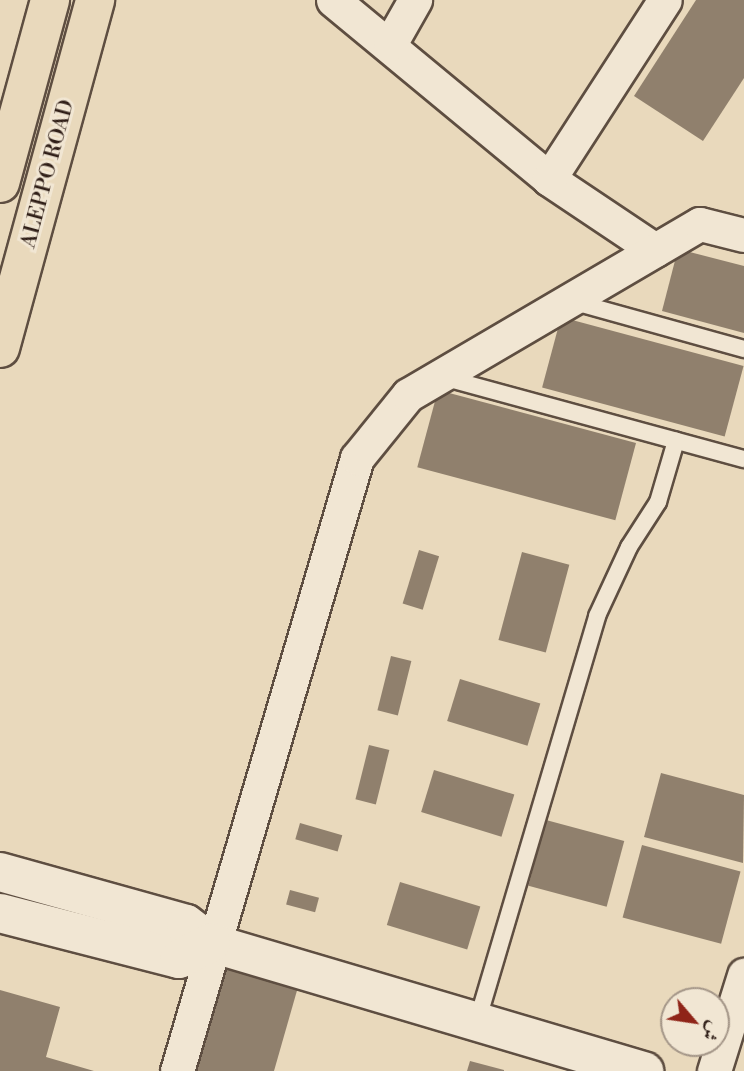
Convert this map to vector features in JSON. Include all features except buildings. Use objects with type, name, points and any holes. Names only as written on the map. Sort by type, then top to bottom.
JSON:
[{"type":"main road","name":"ALEPPO ROAD","points":[[0,183],[50,0]]},
{"type":"main road","name":"ALEPPO ROAD","points":[[0,348],[95,0]]},
{"type":"street","points":[[333,0],[390,44],[549,179],[655,250]]},
{"type":"street","points":[[390,44],[415,0]]},
{"type":"street","points":[[549,179],[665,0]]},
{"type":"street","points":[[177,1071],[211,943],[357,458],[408,395],[699,224],[744,235]]},
{"type":"street","points":[[0,872],[186,925],[211,943],[644,1071]]},
{"type":"street","points":[[0,912],[179,959],[211,943]]},
{"type":"street","points":[[713,1071],[744,975]]},
{"type":"lane","points":[[570,300],[744,349]]},
{"type":"lane","points":[[440,376],[744,459]]},
{"type":"lane","points":[[477,1022],[597,616],[629,547],[658,502],[676,441]]}]
